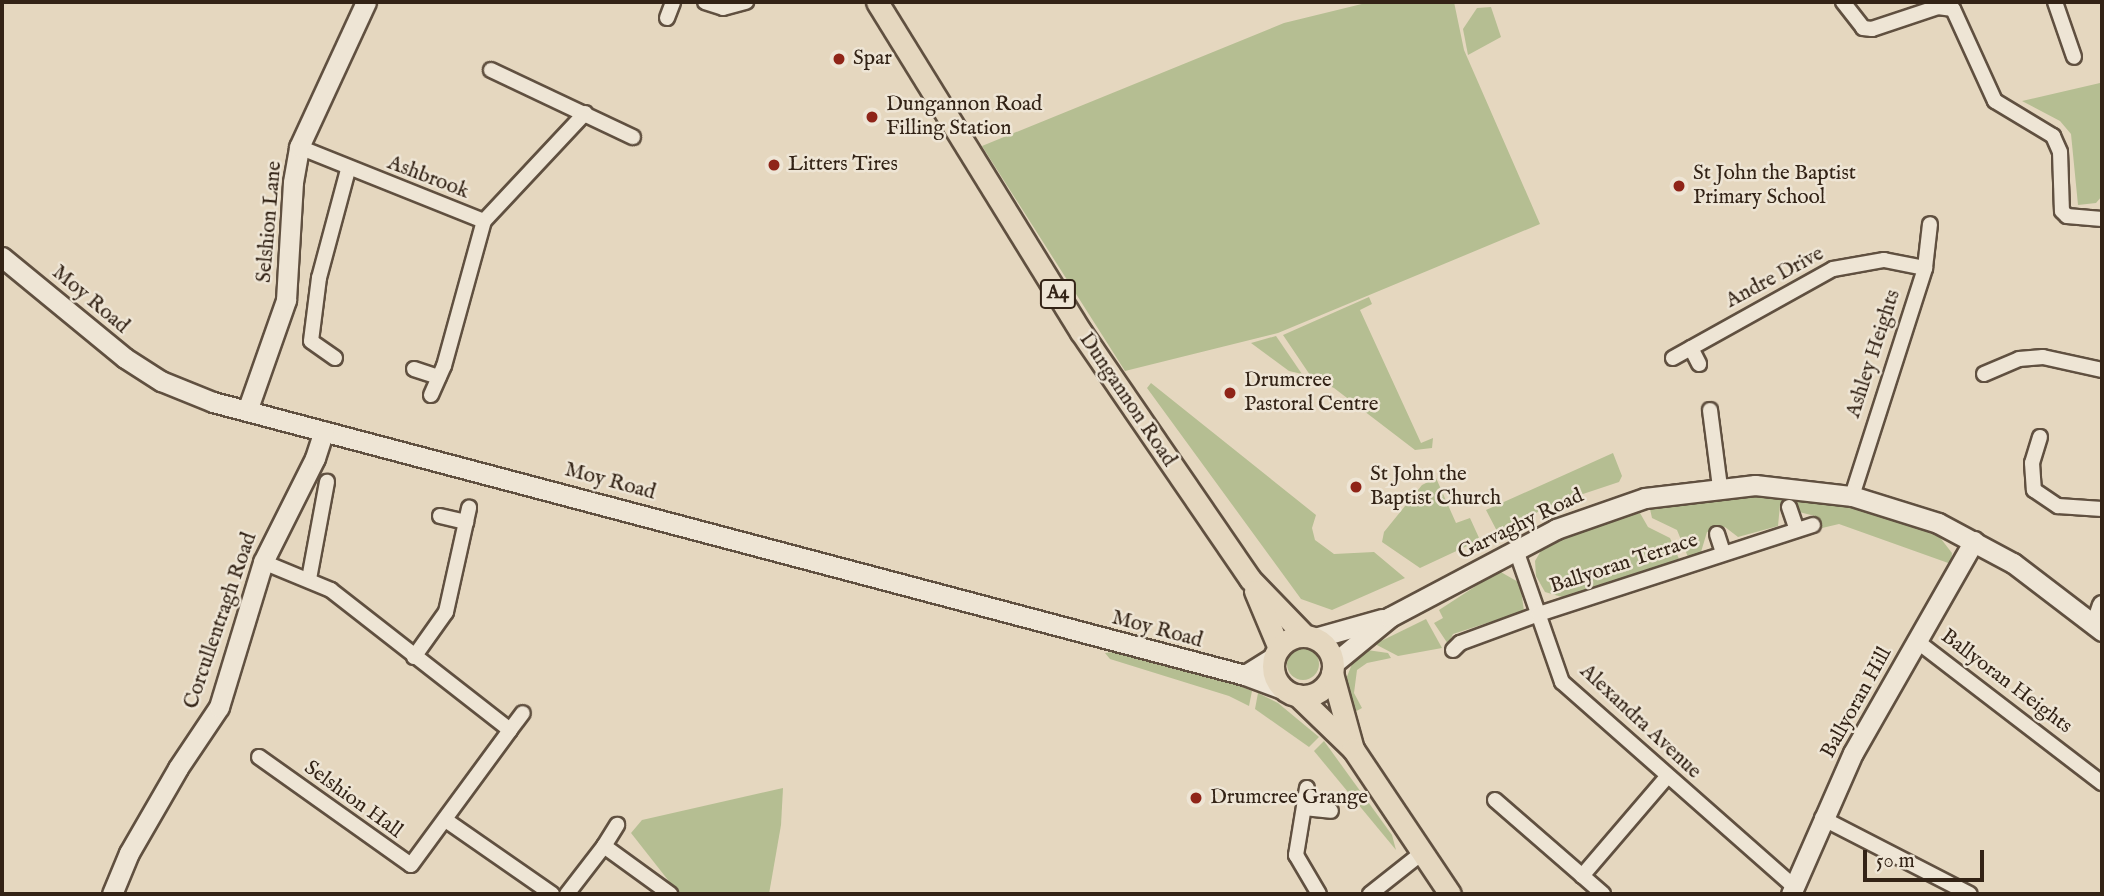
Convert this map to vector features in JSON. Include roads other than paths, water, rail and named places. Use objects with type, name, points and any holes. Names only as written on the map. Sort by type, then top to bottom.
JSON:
[{"type":"main road","name":"Selshion Lane","points":[[247,411],[286,300],[293,182],[299,147],[366,2]]},
{"type":"main road","name":"Dungannon Road","points":[[877,2],[1081,332],[1250,579],[1310,637]]},
{"type":"main road","name":"Moy Road","points":[[2,257],[125,358],[185,391],[247,411],[1245,675],[1292,693]]},
{"type":"main road","name":"Corcullentragh Road","points":[[112,894],[129,853],[184,759],[210,724],[225,692],[263,562],[315,458],[324,431]]},
{"type":"main road","name":"Garvaghy Road","points":[[1333,668],[1390,617],[1556,529],[1631,503],[1720,487],[1792,487],[1852,496],[1900,509],[1974,541],[2098,628]]},
{"type":"main road","name":"Ballyoran Hill","points":[[1792,890],[1822,818],[1974,541]]},
{"type":"main road","name":"Dungannon Road","points":[[1250,579],[1277,653]]},
{"type":"main road","points":[[2098,628],[2102,605]]},
{"type":"main road","name":"Garvaghy Road","points":[[1310,637],[1390,617]]},
{"type":"main road","points":[[1245,675],[1277,653],[1310,637]]},
{"type":"main road","name":"A4","points":[[1310,637],[1328,649],[1353,749]]},
{"type":"main road","name":"A4","points":[[1277,653],[1275,676],[1353,749],[1450,894]]},
{"type":"main road","points":[[1292,693],[1317,693],[1333,668]]},
{"type":"street","points":[[667,18],[673,2]]},
{"type":"street","points":[[705,2],[723,8],[746,2]]},
{"type":"street","points":[[1843,2],[1863,28],[1872,29],[1938,7],[1953,9],[1995,101],[2053,136],[2060,152],[2062,211],[2067,216],[2102,219]]},
{"type":"street","points":[[2055,2],[2074,57]]},
{"type":"street","points":[[491,70],[633,137]]},
{"type":"street","name":"Ashbrook","points":[[299,147],[348,170],[484,221],[585,113]]},
{"type":"street","points":[[313,361],[311,341],[318,278],[348,170]]},
{"type":"street","points":[[431,395],[439,377],[484,221]]},
{"type":"street","name":"Ashley Heights","points":[[1852,496],[1925,268],[1930,224]]},
{"type":"street","name":"Andre Drive","points":[[1673,358],[1833,269],[1884,260],[1925,268]]},
{"type":"street","points":[[311,341],[335,358]]},
{"type":"street","points":[[1691,348],[1699,363]]},
{"type":"street","points":[[1984,374],[2019,359],[2042,358],[2102,370]]},
{"type":"street","points":[[414,369],[439,377]]},
{"type":"street","points":[[1710,410],[1720,487]]},
{"type":"street","points":[[2040,437],[2032,463],[2034,491],[2058,506],[2102,509]]},
{"type":"street","points":[[309,579],[327,482]]},
{"type":"street","points":[[1789,507],[1797,530]]},
{"type":"street","points":[[414,657],[446,612],[467,515],[440,516]]},
{"type":"street","name":"Ballyoran Terrace","points":[[1453,650],[1460,643],[1539,614],[1813,525]]},
{"type":"street","points":[[1717,534],[1723,553]]},
{"type":"street","name":"Alexandra Avenue","points":[[1516,550],[1562,682],[1792,890]]},
{"type":"street","points":[[263,562],[331,590],[510,730]]},
{"type":"street","name":"Ballyoran Heights","points":[[1918,642],[2102,783]]},
{"type":"street","name":"Selshion Hall","points":[[259,757],[403,862],[411,865],[447,821],[523,713]]},
{"type":"street","points":[[1582,876],[1667,777]]},
{"type":"street","points":[[1307,788],[1296,855],[1319,894]]},
{"type":"street","points":[[1495,800],[1603,894]]},
{"type":"street","points":[[1304,808],[1331,811]]},
{"type":"street","points":[[1822,818],[1970,894]]},
{"type":"street","points":[[447,821],[552,894]]},
{"type":"street","points":[[567,894],[617,825]]},
{"type":"street","points":[[604,846],[670,894]]},
{"type":"street","points":[[1370,894],[1422,853]]},
{"type":"place","name":"Spar","points":[[839,59]]},
{"type":"place","name":"Dungannon Road Filling Station","points":[[872,117]]},
{"type":"place","name":"Litters Tires","points":[[774,165]]},
{"type":"place","name":"St John the Baptist Primary School","points":[[1679,186]]},
{"type":"place","name":"Drumcree Pastoral Centre","points":[[1230,393]]},
{"type":"place","name":"St John the Baptist Church","points":[[1356,487]]},
{"type":"place","name":"Drumcree Grange","points":[[1196,798]]}]
